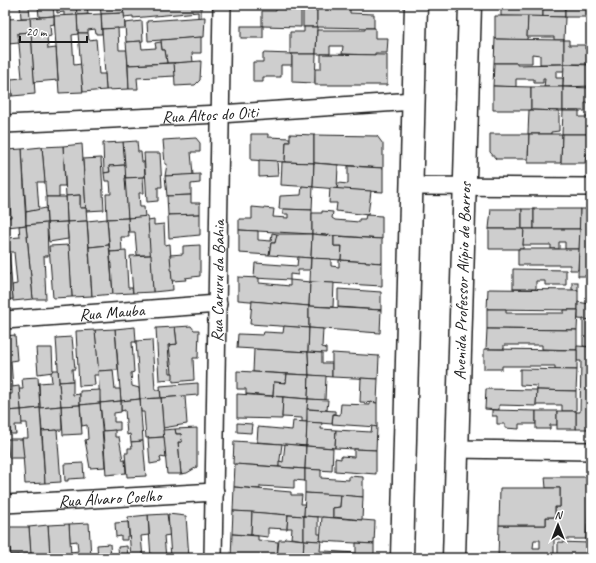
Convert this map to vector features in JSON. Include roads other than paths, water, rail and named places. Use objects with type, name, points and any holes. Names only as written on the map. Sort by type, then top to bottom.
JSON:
[{"type":"street","name":"Rua Caruru da Bahia","points":[[213,558],[222,5]]},
{"type":"street","points":[[402,558],[416,5]]},
{"type":"street","name":"Avenida Professor Alípio de Barros","points":[[454,558],[470,5]]},
{"type":"street","name":"Rua Altos do Oiti","points":[[5,124],[220,114],[414,101]]},
{"type":"street","points":[[412,186],[591,187]]},
{"type":"street","name":"Rua Mauba","points":[[5,320],[218,304]]},
{"type":"street","points":[[456,450],[591,451]]},
{"type":"street","name":"Rua Álvaro Coelho","points":[[5,504],[215,492]]}]
